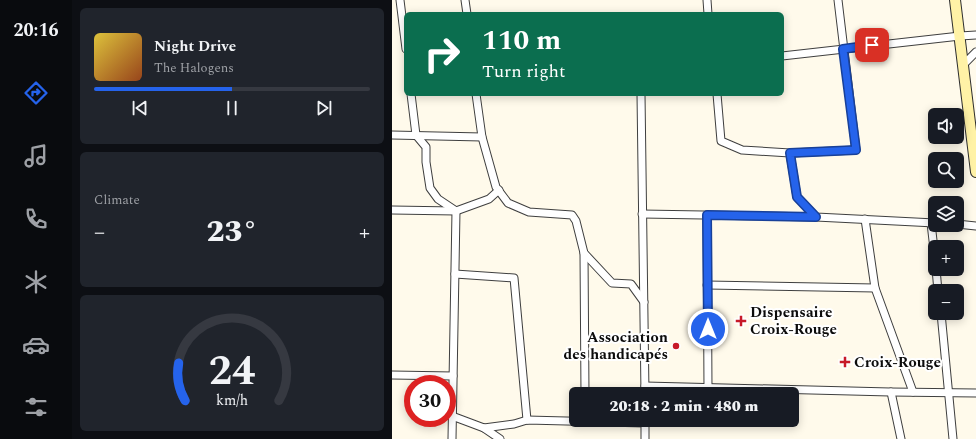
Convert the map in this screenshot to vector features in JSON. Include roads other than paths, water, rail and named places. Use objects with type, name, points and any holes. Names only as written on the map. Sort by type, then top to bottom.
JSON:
[{"type":"main road","points":[[955,0],[976,168]]},
{"type":"street","points":[[400,0],[404,33]]},
{"type":"street","points":[[465,0],[467,12]]},
{"type":"street","points":[[707,0],[708,12]]},
{"type":"street","points":[[717,96],[721,141],[742,150],[790,153],[856,150],[838,0]]},
{"type":"street","points":[[784,56],[976,35]]},
{"type":"street","points":[[963,65],[976,52]]},
{"type":"street","points":[[411,96],[416,135],[426,147],[426,162],[430,188],[438,199],[456,211]]},
{"type":"street","points":[[476,96],[482,137],[496,187],[508,203],[529,212],[572,215],[576,221],[584,253],[585,387]]},
{"type":"street","points":[[641,96],[645,386],[676,387]]},
{"type":"street","points":[[392,135],[482,137]]},
{"type":"street","points":[[790,153],[797,197],[816,217]]},
{"type":"street","points":[[392,210],[456,211],[489,199],[498,190]]},
{"type":"street","points":[[453,375],[456,211]]},
{"type":"street","points":[[642,214],[816,217],[928,223]]},
{"type":"street","points":[[707,215],[708,387]]},
{"type":"street","points":[[865,219],[875,288],[913,392]]},
{"type":"street","points":[[964,225],[976,226]]},
{"type":"street","points":[[584,253],[612,283],[631,284],[644,302]]},
{"type":"street","points":[[455,274],[514,278],[527,420]]},
{"type":"street","points":[[708,285],[875,288]]},
{"type":"street","points":[[942,320],[953,439]]},
{"type":"street","points":[[392,375],[404,375]]},
{"type":"street","points":[[799,390],[976,393]]},
{"type":"street","points":[[891,392],[901,439]]},
{"type":"street","points":[[456,418],[484,428],[500,439]]},
{"type":"street","points":[[484,428],[514,424],[527,420],[569,420]]},
{"type":"street","points":[[452,427],[452,439]]},
{"type":"street","points":[[645,427],[646,439]]},
{"type":"place","name":"Dispensaire Croix-Rouge","points":[[741,321]]},
{"type":"place","name":"Association des handicapés","points":[[676,346]]},
{"type":"place","name":"Croix-Rouge","points":[[845,362]]}]
